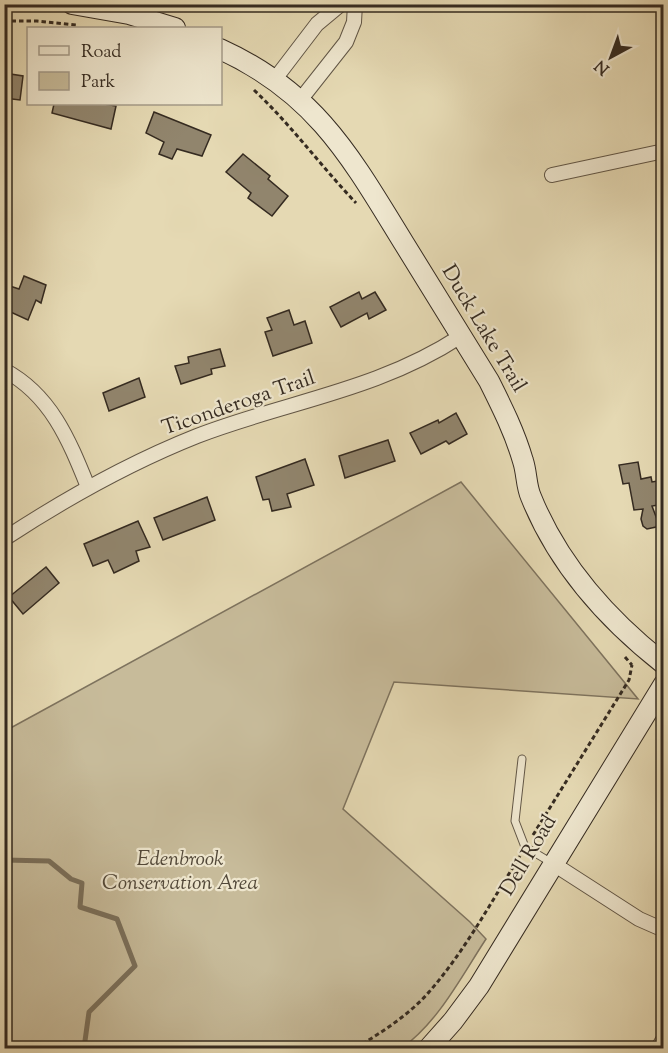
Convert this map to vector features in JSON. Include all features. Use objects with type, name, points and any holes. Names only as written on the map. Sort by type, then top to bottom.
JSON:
[{"type":"street","points":[[72,4],[129,14],[172,27]]},
{"type":"street","points":[[275,80],[317,24],[341,4]]},
{"type":"street","points":[[301,99],[346,42],[354,22],[355,4]]},
{"type":"street","name":"Duck Lake Trail","points":[[222,50],[275,80],[301,99],[344,148],[489,381],[509,421],[523,461],[530,495],[552,538],[577,577],[596,599],[634,639],[663,664]]},
{"type":"street","points":[[552,175],[663,151]]},
{"type":"street","name":"Ticonderoga Trail","points":[[4,539],[88,487],[197,436],[379,379],[432,355],[461,336]]},
{"type":"street","points":[[4,370],[34,390],[56,416],[88,487]]},
{"type":"street","name":"Dell Road","points":[[429,1048],[453,1021],[478,986],[663,684]]},
{"type":"street","points":[[552,863],[639,919],[663,930]]},
{"type":"street","points":[[658,1048],[663,1038]]},
{"type":"lane","points":[[522,759],[515,821],[525,847],[552,863]]},
{"type":"path","points":[[4,21],[82,25]]},
{"type":"green space","name":"Edenbrook Conservation Area","points":[[461,482],[638,699],[394,682],[343,809],[470,922],[486,939],[438,1012],[402,1048],[5,1048],[5,731]]},
{"type":"building","points":[[4,73],[23,76],[20,100],[4,98]]},
{"type":"building","points":[[54,105],[116,106],[111,129],[52,113]]},
{"type":"building","points":[[154,112],[211,135],[202,156],[177,149],[172,159],[159,154],[164,142],[146,133]]},
{"type":"building","points":[[243,154],[270,176],[268,179],[288,196],[272,216],[248,198],[251,193],[226,172]]},
{"type":"building","points":[[24,276],[46,285],[41,303],[36,300],[28,320],[4,309],[4,284],[19,289]]},
{"type":"building","points":[[359,292],[362,299],[375,292],[386,310],[369,319],[367,313],[341,327],[330,307]]},
{"type":"building","points":[[289,310],[294,325],[305,321],[312,343],[273,356],[265,332],[272,330],[267,318]]},
{"type":"building","points":[[220,349],[225,366],[211,369],[212,374],[181,384],[175,366],[189,363],[188,357]]},
{"type":"building","points":[[139,378],[145,397],[109,411],[103,393]]},
{"type":"building","points":[[456,413],[467,434],[449,444],[446,441],[421,454],[410,433],[438,420],[439,423]]},
{"type":"building","points":[[388,440],[395,461],[345,478],[339,456]]},
{"type":"building","points":[[305,459],[314,485],[287,494],[291,507],[272,511],[269,499],[263,500],[256,477]]},
{"type":"building","points":[[638,462],[641,479],[651,477],[652,482],[664,480],[664,504],[652,506],[658,522],[656,527],[647,529],[643,526],[641,519],[643,509],[634,510],[629,483],[623,484],[619,465]]},
{"type":"building","points":[[207,497],[215,520],[163,540],[154,518]]},
{"type":"building","points":[[138,521],[150,547],[136,551],[139,561],[114,573],[108,560],[93,566],[84,544]]},
{"type":"building","points":[[46,567],[59,583],[23,614],[9,597]]},
{"type":"waterway","points":[[4,860],[49,861],[71,879],[82,883],[80,907],[117,919],[135,966],[89,1012],[84,1048]]}]
